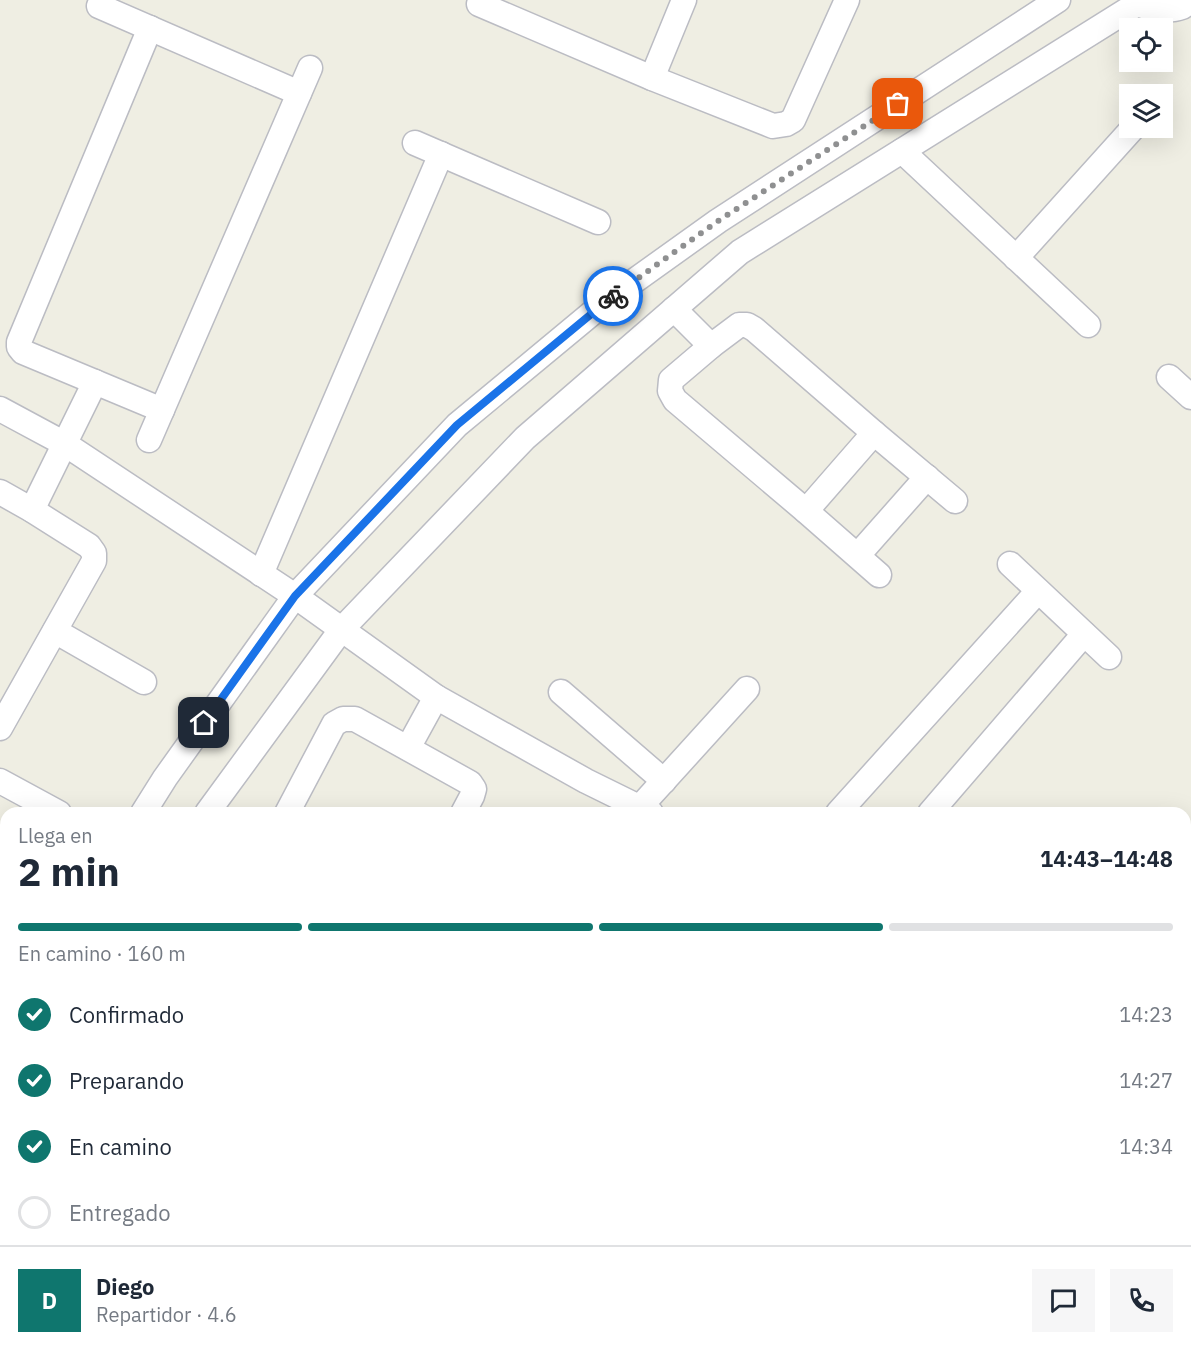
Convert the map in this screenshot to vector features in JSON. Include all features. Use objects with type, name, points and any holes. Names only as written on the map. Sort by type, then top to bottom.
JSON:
[{"type":"street","points":[[652,78],[684,0]]},
{"type":"street","points":[[479,4],[511,8],[652,78],[773,126],[794,120],[847,0]]},
{"type":"street","points":[[147,807],[295,596],[457,425],[609,299],[718,221],[1058,0]]},
{"type":"street","points":[[211,807],[341,630],[525,438],[740,252],[1135,2],[1159,10],[1182,7],[1191,1]]},
{"type":"street","points":[[99,6],[299,93]]},
{"type":"street","points":[[150,28],[19,342],[19,347],[23,352],[162,410]]},
{"type":"street","points":[[149,440],[310,68]]},
{"type":"street","points":[[1016,258],[1123,138]]},
{"type":"street","points":[[415,143],[598,222]]},
{"type":"street","points":[[902,151],[1088,325]]},
{"type":"street","points":[[261,574],[441,154]]},
{"type":"street","points":[[718,221],[740,252]]},
{"type":"street","points":[[674,309],[711,346]]},
{"type":"street","points":[[879,575],[675,400],[670,391],[671,380],[739,325],[747,325],[955,501]]},
{"type":"street","points":[[1170,377],[1191,396]]},
{"type":"street","points":[[32,510],[95,382]]},
{"type":"street","points":[[0,409],[65,444],[295,596],[436,697],[586,781],[639,807]]},
{"type":"street","points":[[806,511],[874,433]]},
{"type":"street","points":[[858,555],[927,477]]},
{"type":"street","points":[[0,492],[89,546],[94,553],[94,561],[0,728]]},
{"type":"street","points":[[1010,564],[1109,657]]},
{"type":"street","points":[[843,807],[1038,591]]},
{"type":"street","points":[[55,631],[144,682]]},
{"type":"street","points":[[935,807],[1084,634]]},
{"type":"street","points":[[647,807],[664,781],[747,689]]},
{"type":"street","points":[[561,692],[664,781]]},
{"type":"street","points":[[408,748],[436,697]]},
{"type":"street","points":[[289,807],[334,724],[343,719],[355,719],[470,783],[474,789],[466,807]]},
{"type":"street","points":[[0,780],[48,807]]},
{"type":"way so far","points":[[613,296],[718,221],[898,104]]},
{"type":"route","points":[[204,723],[295,596],[457,425],[613,296]]}]
